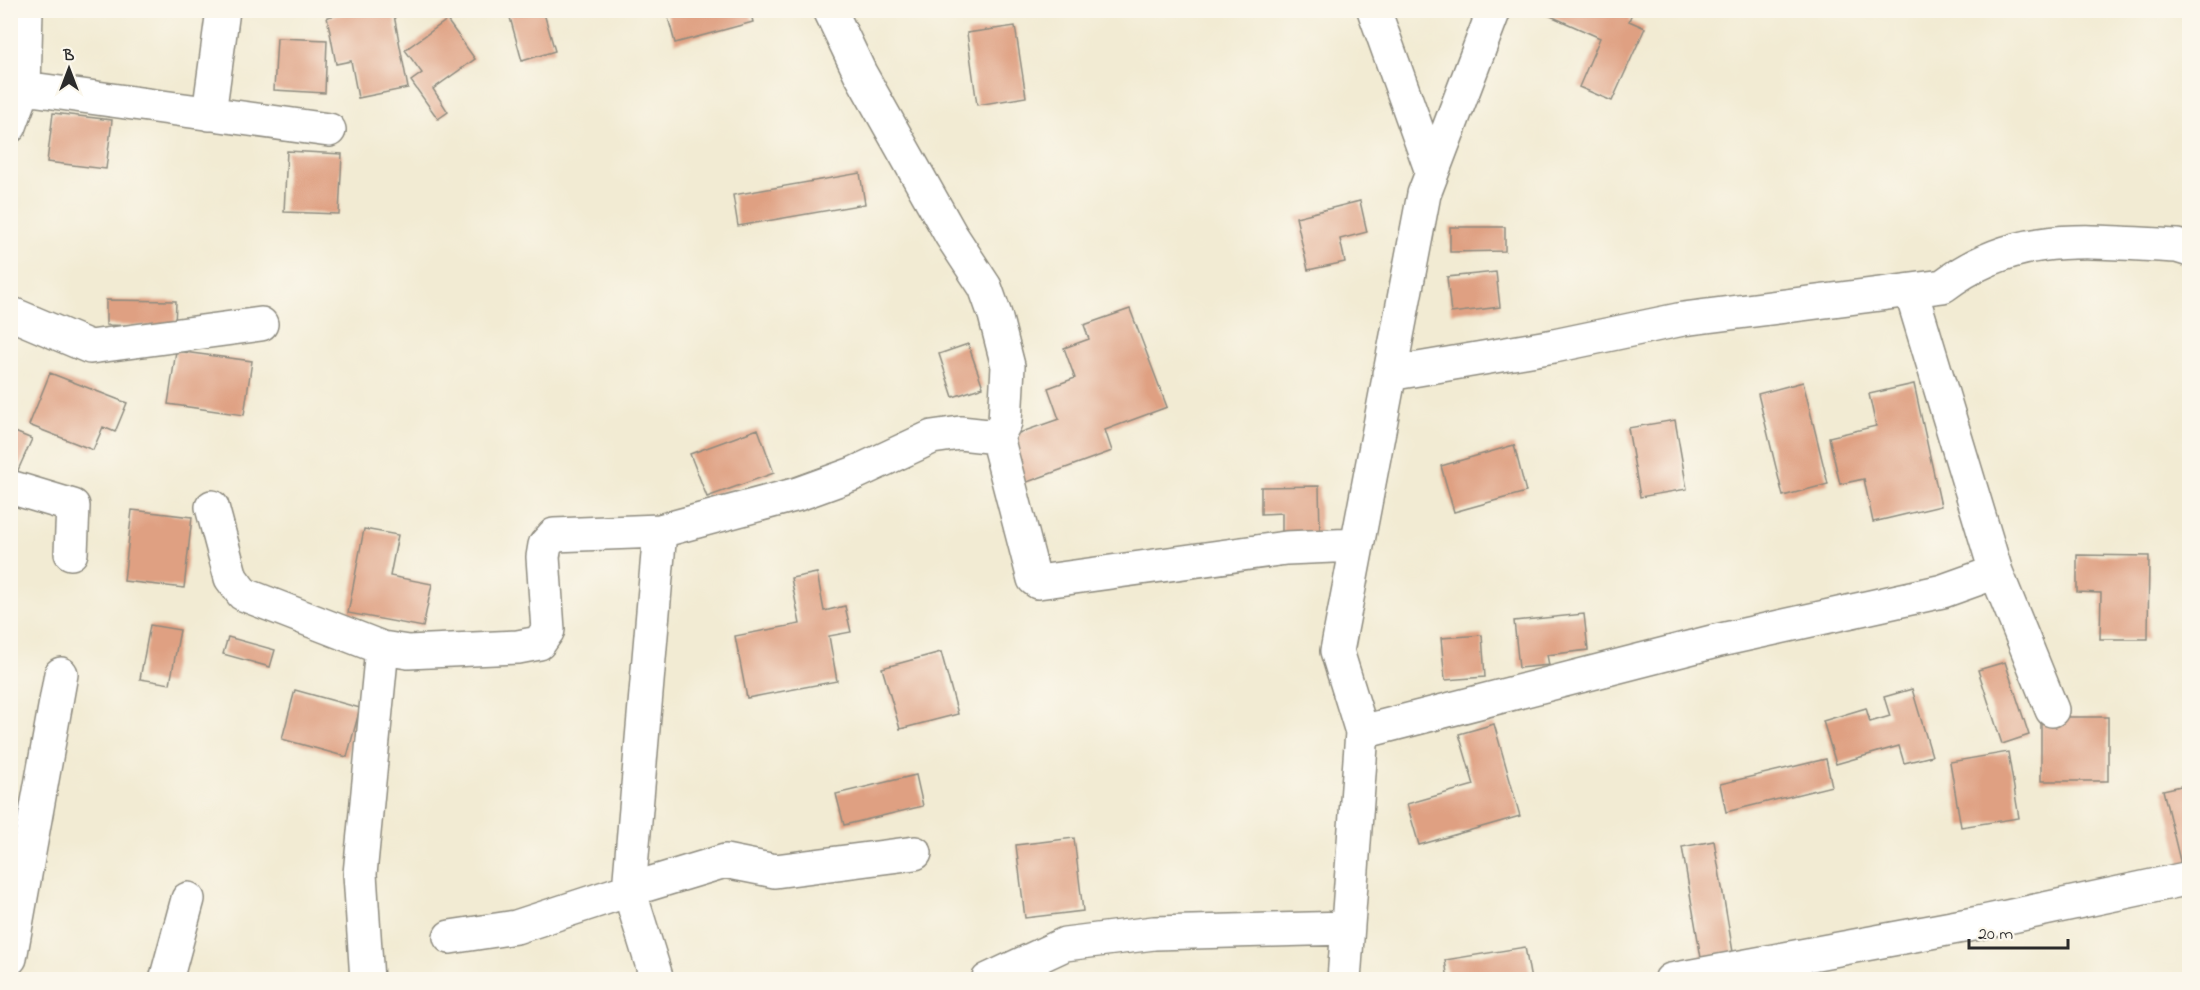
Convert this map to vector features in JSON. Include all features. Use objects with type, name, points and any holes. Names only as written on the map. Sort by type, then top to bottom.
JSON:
[{"type":"street","points":[[10,126],[24,88],[26,10]]},
{"type":"street","points":[[209,114],[223,10]]},
{"type":"street","points":[[830,10],[860,73],[951,236],[985,287],[992,305],[1008,366],[1005,422],[997,437],[1034,579],[1038,582],[1286,548],[1357,545]]},
{"type":"street","points":[[1374,10],[1432,172]]},
{"type":"street","points":[[1344,980],[1362,732],[1337,651],[1424,194],[1494,10]]},
{"type":"street","points":[[24,88],[329,130]]},
{"type":"street","points":[[1389,374],[1554,346],[1683,319],[1943,286],[1963,271],[2012,249],[2066,241],[2177,246],[2190,250]]},
{"type":"street","points":[[1911,291],[1996,572],[2052,710]]},
{"type":"street","points":[[11,314],[90,347],[261,324]]},
{"type":"street","points":[[212,507],[231,578],[243,594],[382,648],[408,652],[518,646],[539,643],[548,630],[543,557],[545,544],[554,535],[660,531],[798,494],[853,474],[932,437],[960,433],[997,437]]},
{"type":"street","points":[[10,487],[73,506],[71,553]]},
{"type":"street","points":[[657,980],[629,890],[660,531]]},
{"type":"street","points":[[1362,732],[1716,640],[1943,591],[1996,572]]},
{"type":"street","points":[[366,980],[360,874],[382,648]]},
{"type":"street","points":[[10,958],[61,674]]},
{"type":"street","points":[[450,936],[516,927],[725,861],[775,871],[915,853]]},
{"type":"street","points":[[1671,980],[1979,923],[2190,878]]},
{"type":"street","points":[[166,980],[189,899]]},
{"type":"street","points":[[988,980],[1065,944],[1154,933],[1347,928]]},
{"type":"building","points":[[361,10],[393,10],[408,88],[358,98],[351,61],[336,64],[327,17]]},
{"type":"building","points":[[522,10],[543,10],[555,51],[522,61],[509,14]]},
{"type":"building","points":[[666,10],[750,10],[753,22],[675,43]]},
{"type":"building","points":[[1537,10],[1633,10],[1629,21],[1645,28],[1612,101],[1579,87],[1600,38]]},
{"type":"building","points":[[447,20],[475,59],[433,89],[448,112],[438,119],[411,81],[422,73],[405,50]]},
{"type":"building","points":[[1015,26],[1026,97],[977,105],[967,33]]},
{"type":"building","points":[[277,38],[327,40],[325,93],[274,90]]},
{"type":"building","points":[[53,113],[112,120],[106,169],[47,162]]},
{"type":"building","points":[[287,151],[342,154],[339,214],[284,212]]},
{"type":"building","points":[[860,173],[865,204],[738,226],[733,195]]},
{"type":"building","points":[[1360,201],[1367,232],[1340,239],[1345,262],[1308,270],[1296,217]]},
{"type":"building","points":[[1450,227],[1505,227],[1505,251],[1450,252]]},
{"type":"building","points":[[1496,272],[1500,307],[1451,313],[1447,277]]},
{"type":"building","points":[[106,300],[176,301],[175,327],[106,325]]},
{"type":"building","points":[[1130,309],[1167,407],[1105,430],[1112,451],[1019,485],[1002,439],[1059,419],[1048,388],[1075,378],[1064,348],[1089,339],[1084,325]]},
{"type":"building","points":[[968,344],[983,387],[953,397],[939,354]]},
{"type":"building","points":[[176,351],[252,361],[244,415],[168,404]]},
{"type":"building","points":[[50,373],[127,403],[115,432],[103,427],[93,450],[29,425]]},
{"type":"building","points":[[1803,382],[1828,484],[1783,496],[1758,394]]},
{"type":"building","points":[[1914,384],[1941,506],[1873,522],[1864,479],[1840,484],[1829,437],[1876,426],[1869,394]]},
{"type":"building","points":[[1675,420],[1687,489],[1640,497],[1628,428]]},
{"type":"building","points":[[758,429],[774,473],[707,497],[690,454]]},
{"type":"building","points":[[10,430],[32,439],[10,488]]},
{"type":"building","points":[[1514,445],[1526,492],[1454,512],[1441,466]]},
{"type":"building","points":[[1319,486],[1320,534],[1282,535],[1282,513],[1261,514],[1261,487]]},
{"type":"building","points":[[132,510],[192,517],[184,588],[124,581]]},
{"type":"building","points":[[364,529],[398,535],[390,576],[432,584],[423,627],[348,613]]},
{"type":"building","points":[[2077,555],[2149,556],[2148,639],[2100,639],[2101,593],[2077,592]]},
{"type":"building","points":[[817,573],[824,611],[845,606],[851,632],[829,636],[837,681],[747,698],[735,636],[800,624],[791,578]]},
{"type":"building","points":[[1584,614],[1588,650],[1547,655],[1549,665],[1519,668],[1514,621]]},
{"type":"building","points":[[150,625],[180,630],[170,684],[140,679]]},
{"type":"building","points":[[1482,635],[1485,677],[1445,680],[1441,638]]},
{"type":"building","points":[[228,637],[275,650],[270,667],[223,654]]},
{"type":"building","points":[[941,652],[958,714],[900,729],[882,668]]},
{"type":"building","points":[[2005,662],[2029,735],[2002,744],[1978,670]]},
{"type":"building","points":[[1912,689],[1932,756],[1904,763],[1899,746],[1836,764],[1823,721],[1866,708],[1870,722],[1890,716],[1884,697]]},
{"type":"building","points":[[295,690],[360,708],[347,757],[282,739]]},
{"type":"building","points":[[2041,717],[2108,717],[2108,781],[2041,781]]},
{"type":"building","points":[[1494,724],[1520,816],[1419,845],[1407,804],[1474,785],[1459,734]]},
{"type":"building","points":[[2008,752],[2019,818],[1961,827],[1950,762]]},
{"type":"building","points":[[1826,759],[1832,786],[1726,812],[1720,784]]},
{"type":"building","points":[[916,775],[923,806],[844,825],[836,794]]},
{"type":"building","points":[[2190,784],[2190,867],[2182,869],[2163,790]]},
{"type":"building","points":[[1074,838],[1083,911],[1025,918],[1016,845]]},
{"type":"building","points":[[1714,841],[1733,952],[1701,958],[1682,847]]},
{"type":"building","points":[[1525,947],[1531,980],[1448,980],[1445,960]]}]
